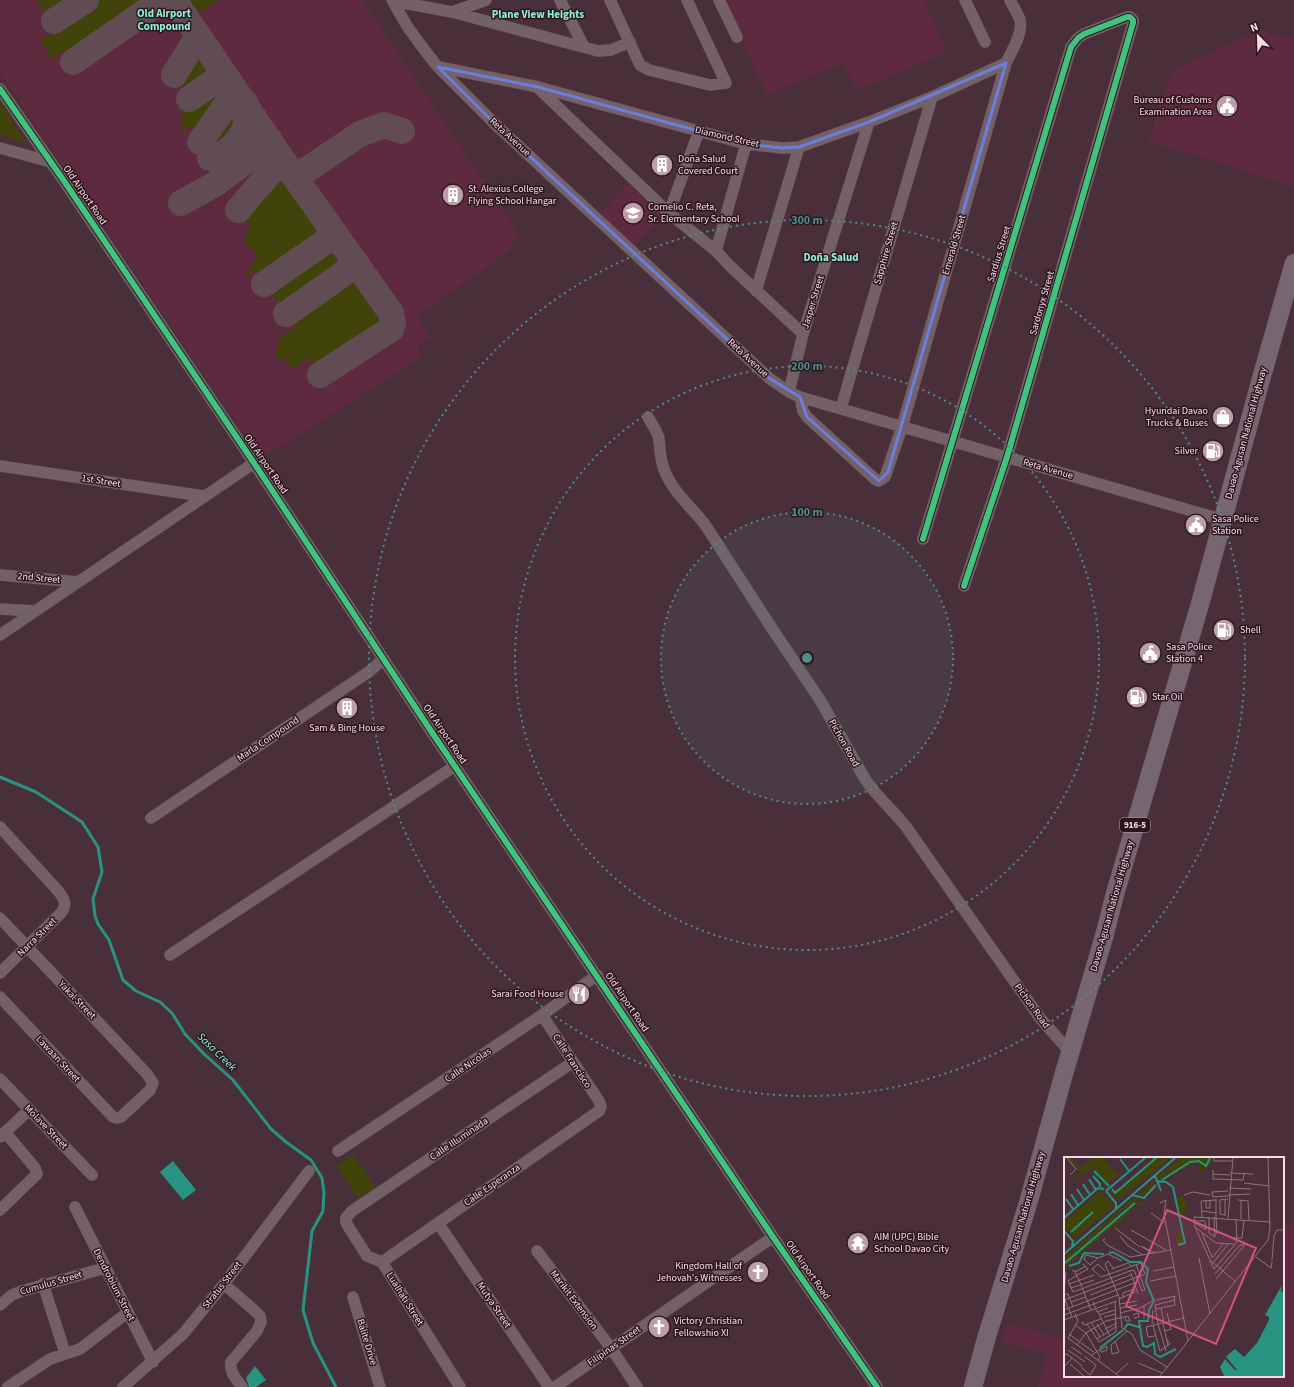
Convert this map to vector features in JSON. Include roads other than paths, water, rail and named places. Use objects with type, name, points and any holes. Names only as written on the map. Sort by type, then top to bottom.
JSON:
[{"type":"main road","name":"Davao-Agusan National Highway","points":[[973,1387],[987,1336],[1029,1200],[1223,520],[1262,373],[1294,263]]},
{"type":"street","points":[[392,0],[452,12],[604,52],[630,42]]},
{"type":"street","name":"Reta Avenue","points":[[392,0],[407,26],[438,67],[514,141],[769,378],[788,392],[800,397],[1223,520]]},
{"type":"street","points":[[452,12],[486,0]]},
{"type":"street","points":[[560,0],[584,47]]},
{"type":"street","points":[[610,0],[640,65],[644,68],[710,85],[726,84],[687,0]]},
{"type":"street","points":[[719,0],[737,37]]},
{"type":"street","points":[[966,0],[985,42]]},
{"type":"street","name":"Emerald Street","points":[[800,397],[807,417],[876,480],[879,481],[886,475],[902,427],[1006,63],[1021,29],[1018,15],[1010,0]]},
{"type":"street","name":"Sardius Street","points":[[923,539],[1071,47],[1078,38],[1084,34],[1127,17],[1132,18],[1133,23]]},
{"type":"street","name":"Sardonyx Street","points":[[964,586],[1007,457],[1133,23]]},
{"type":"street","name":"Diamond Street","points":[[438,67],[538,88],[746,144],[782,148],[799,147],[869,122],[932,97],[1006,63]]},
{"type":"street","points":[[538,88],[668,212],[716,251],[756,291],[803,334]]},
{"type":"street","name":"Old Airport Road","points":[[0,89],[254,463],[383,659],[773,1237],[877,1387]]},
{"type":"street","name":"Sapphire Street","points":[[841,408],[932,97]]},
{"type":"street","name":"Jasper Street","points":[[788,392],[803,334],[869,122]]},
{"type":"street","points":[[668,212],[699,131]]},
{"type":"street","points":[[716,251],[746,144]]},
{"type":"street","points":[[756,291],[799,147]]},
{"type":"street","points":[[0,148],[51,162]]},
{"type":"street","name":"Pichon Road","points":[[648,417],[657,433],[661,460],[664,470],[671,483],[679,495],[706,526],[820,700],[865,779],[907,828],[1040,1018],[1070,1052]]},
{"type":"street","points":[[0,636],[34,611],[254,463]]},
{"type":"street","name":"1st Street","points":[[0,466],[203,496]]},
{"type":"street","name":"2nd Street","points":[[0,575],[78,582]]},
{"type":"street","points":[[0,609],[34,611]]},
{"type":"street","name":"Marla Compound","points":[[151,818],[370,671],[383,659]]},
{"type":"street","points":[[170,955],[455,766]]},
{"type":"street","name":"Narra Street","points":[[0,827],[63,897],[65,902],[65,908],[27,948],[0,973]]},
{"type":"street","name":"Yakal Street","points":[[0,918],[147,1074],[153,1083],[150,1090],[144,1097],[117,1118]]},
{"type":"street","name":"Calle Nicolas","points":[[338,1151],[542,1015],[597,975]]},
{"type":"street","name":"Lawaan Street","points":[[0,997],[110,1114],[117,1118]]},
{"type":"street","name":"Calle Francisco","points":[[542,1015],[599,1101],[601,1107]]},
{"type":"street","name":"Calle Illuminada","points":[[346,1218],[352,1211],[573,1062]]},
{"type":"street","name":"Molave Street","points":[[0,1079],[92,1175]]},
{"type":"street","name":"Calle Esperanza","points":[[382,1262],[594,1115],[601,1107]]},
{"type":"street","points":[[0,1210],[37,1174],[36,1168],[3,1135],[29,1110]]},
{"type":"street","name":"Stratus Street","points":[[123,1387],[183,1334],[224,1284],[310,1171]]},
{"type":"street","name":"Dendrobium Street","points":[[75,1207],[153,1362]]},
{"type":"street","name":"Lualhati Street","points":[[346,1218],[348,1226],[367,1256],[382,1262],[460,1387]]},
{"type":"street","name":"Mutya Street","points":[[438,1223],[549,1387]]},
{"type":"street","name":"Filipinas Street","points":[[555,1387],[773,1237]]},
{"type":"street","name":"Marikit Extension","points":[[537,1251],[612,1348],[637,1387]]},
{"type":"street","name":"Cumulus Street","points":[[0,1305],[12,1295],[22,1290],[106,1268]]},
{"type":"street","points":[[43,1284],[65,1353]]},
{"type":"street","points":[[224,1284],[260,1316],[261,1322],[257,1331],[231,1362],[230,1366],[232,1374],[242,1387]]},
{"type":"street","name":"Balite Drive","points":[[353,1297],[380,1387]]},
{"type":"street","points":[[8,1387],[50,1359],[65,1353],[74,1352],[85,1346],[127,1313]]},
{"type":"waterway","name":"Sasa Creek","points":[[0,777],[36,792],[82,822],[98,847],[102,872],[93,899],[95,916],[98,924],[109,940],[123,980],[136,991],[160,1002],[172,1013],[185,1034],[204,1054],[233,1080],[271,1129],[311,1160],[322,1178],[324,1192],[323,1211],[312,1231],[303,1310],[313,1343],[336,1387]]},
{"type":"place","name":"Bureau of Customs Examination Area","points":[[1227,106]]},
{"type":"place","name":"Doña Salud Covered Court","points":[[662,165]]},
{"type":"place","name":"St. Alexius College Flying School Hangar","points":[[453,195]]},
{"type":"place","name":"Cornelio C. Reta, Sr. Elementary School","points":[[633,213]]},
{"type":"place","name":"Hyundai Davao Trucks & Buses","points":[[1223,417]]},
{"type":"place","name":"Silver","points":[[1213,451]]},
{"type":"place","name":"Sasa Police Station","points":[[1196,525]]},
{"type":"place","name":"Shell","points":[[1224,630]]},
{"type":"place","name":"Sasa Police Station 4","points":[[1150,653]]},
{"type":"place","name":"Star Oil","points":[[1137,697]]},
{"type":"place","name":"Sam & Bing House","points":[[347,708]]},
{"type":"place","name":"Sarai Food House","points":[[579,994]]},
{"type":"place","name":"AIM (UPC) Bible School Davao City","points":[[858,1243]]},
{"type":"place","name":"Kingdom Hall of Jehovah's Witnesses","points":[[758,1272]]},
{"type":"place","name":"Victory Christian Fellowshio XI","points":[[659,1327]]},
{"type":"district","name":"Plane View Heights","points":[[538,14]]},
{"type":"district","name":"Old Airport Compound","points":[[164,19]]},
{"type":"district","name":"Doña Salud","points":[[831,257]]}]
